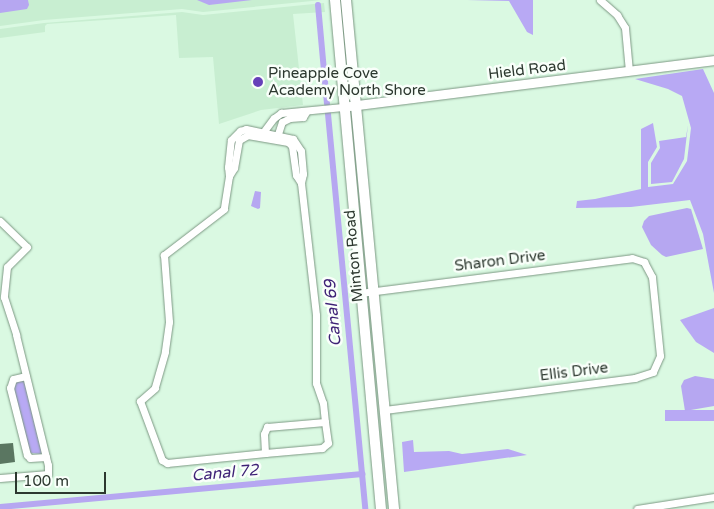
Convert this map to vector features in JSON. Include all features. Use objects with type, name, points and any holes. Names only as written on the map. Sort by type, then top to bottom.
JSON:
[{"type":"main road","points":[[335,0],[342,11],[344,28],[350,41]]},
{"type":"main road","name":"Minton Road","points":[[335,0],[343,107],[381,509]]},
{"type":"main road","name":"Minton Road","points":[[346,0],[394,509]]},
{"type":"street","points":[[600,0],[617,16],[625,28],[629,70]]},
{"type":"street","name":"Hield Road","points":[[343,107],[714,60]]},
{"type":"street","points":[[261,134],[274,118],[281,113],[343,107]]},
{"type":"street","points":[[277,137],[284,120],[303,117],[306,112]]},
{"type":"street","points":[[246,129],[277,137],[292,146],[299,168],[316,316],[316,382],[323,403],[328,443],[322,448],[167,463],[162,460],[140,401],[155,388],[165,352],[169,322],[164,255],[224,209],[232,160],[231,140],[235,134],[246,129]]},
{"type":"street","points":[[0,221],[28,247],[7,267],[4,297],[26,376],[46,457],[48,474],[0,478]]},
{"type":"street","name":"Sharon Drive","points":[[360,293],[632,258],[644,262]]},
{"type":"street","name":"Ellis Drive","points":[[384,410],[635,378],[653,372],[660,356],[652,277],[644,262]]},
{"type":"street","points":[[26,376],[13,379],[10,388],[27,455],[30,458],[46,457]]},
{"type":"street","points":[[265,453],[264,434],[267,427],[325,422]]},
{"type":"street","points":[[637,509],[714,497]]},
{"type":"shaded area","points":[[0,0],[322,0],[203,12],[182,9],[44,20],[0,26]]},
{"type":"shaded area","points":[[0,0],[28,0],[29,5],[27,9],[0,13]]},
{"type":"shaded area","points":[[197,0],[252,0],[209,5]]},
{"type":"shaded area","points":[[467,0],[533,0],[533,35],[527,32],[509,1]]},
{"type":"shaded area","name":"Pineapple Cove Academy North Shore","points":[[324,3],[325,12],[293,14],[303,105],[261,110],[219,124],[213,57],[179,58],[176,15],[47,24],[45,32],[0,38],[0,29],[44,23],[182,12],[203,15]]},
{"type":"shaded area","points":[[703,69],[714,93],[714,293],[703,234],[690,200],[631,207],[576,208],[577,201],[641,189],[641,129],[653,123],[657,147],[648,162],[648,187],[673,184],[687,161],[691,128],[682,96],[668,89],[635,79]]},
{"type":"shaded area","points":[[688,125],[684,159],[672,182],[651,184],[651,163],[660,148],[659,141],[686,137]]},
{"type":"shaded area","points":[[255,191],[261,192],[260,208],[258,209],[251,206]]},
{"type":"shaded area","points":[[687,208],[691,209],[703,249],[666,257],[651,245],[642,227],[644,221],[649,216]]},
{"type":"shaded area","points":[[714,308],[714,353],[696,342],[680,320]]},
{"type":"shaded area","points":[[695,376],[714,379],[714,406],[685,411],[681,386],[684,380]]},
{"type":"shaded area","points":[[24,380],[42,454],[30,453],[13,388],[15,382]]},
{"type":"shaded area","points":[[665,410],[714,410],[714,421],[665,421]]},
{"type":"shaded area","points":[[413,440],[414,452],[449,451],[462,454],[508,449],[527,455],[404,472],[402,442]]},
{"type":"building","points":[[13,443],[15,462],[0,464],[0,444]]},
{"type":"waterway","name":"Canal 69","points":[[318,5],[327,104]]},
{"type":"waterway","name":"Canal 69","points":[[328,114],[365,509]]},
{"type":"waterway","name":"Canal 72","points":[[0,507],[362,474]]},
{"type":"place","name":"Pineapple Cove Academy North Shore","points":[[258,82]]}]
